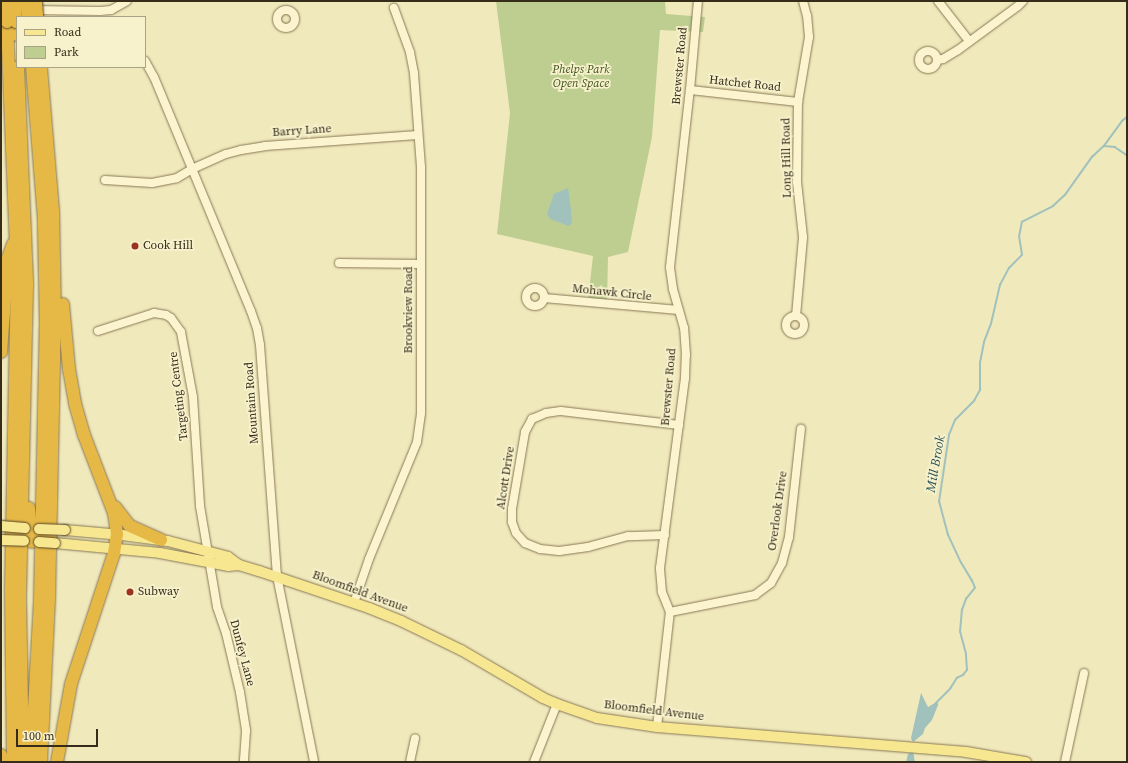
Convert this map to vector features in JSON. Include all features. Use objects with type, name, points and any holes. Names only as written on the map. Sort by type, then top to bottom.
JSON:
[{"type":"highway","points":[[6,1],[16,32]]},
{"type":"highway","points":[[13,762],[11,592],[17,341],[12,22],[16,1]]},
{"type":"highway","points":[[26,1],[28,16]]},
{"type":"highway","points":[[36,1],[37,16]]},
{"type":"highway","points":[[18,68],[27,278],[20,602],[23,762]]},
{"type":"highway","points":[[31,762],[40,603],[46,328],[44,219],[32,68]]},
{"type":"highway","points":[[41,68],[54,250],[55,333],[49,599],[41,762]]},
{"type":"highway","points":[[20,106],[30,192],[34,260],[34,329],[29,514],[32,528],[32,542]]},
{"type":"highway","points":[[32,528],[36,520],[41,271],[36,121]]},
{"type":"highway","points":[[1,352],[8,258],[16,238]]},
{"type":"highway","points":[[54,250],[61,269],[66,346],[74,398],[84,435],[110,502],[115,518],[117,534],[115,548],[71,684],[57,762]]},
{"type":"highway","points":[[110,502],[130,526],[161,540]]},
{"type":"highway","points":[[1,755],[2,762]]},
{"type":"main road","name":"Bloomfield Avenue","points":[[1,526],[117,534],[161,540],[232,558],[239,565]]},
{"type":"main road","name":"Bloomfield Avenue","points":[[1,540],[115,548],[160,553],[230,566],[239,565],[276,576],[395,618],[435,636],[526,689],[557,704],[598,718],[657,727],[966,752],[1026,762]]},
{"type":"main road","points":[[160,553],[161,540]]},
{"type":"street","points":[[1,9],[113,13],[127,1]]},
{"type":"street","points":[[282,1],[284,10]]},
{"type":"street","name":"Brewster Road","points":[[657,727],[670,612],[662,592],[660,568],[666,535],[686,355],[684,328],[678,310],[670,267],[690,90],[698,1]]},
{"type":"street","name":"Long Hill Road","points":[[796,316],[803,236],[797,182],[798,102],[808,37],[807,16],[803,1]]},
{"type":"street","points":[[938,1],[969,41]]},
{"type":"street","points":[[937,60],[943,59],[1023,1]]},
{"type":"street","name":"Brookview Road","points":[[354,603],[369,559],[418,442],[421,413],[421,167],[414,73],[410,52],[394,8]]},
{"type":"street","name":"Mountain Road","points":[[146,63],[154,77],[251,311],[260,345],[276,576],[314,762]]},
{"type":"street","name":"Hatchet Road","points":[[690,90],[798,102]]},
{"type":"street","name":"Barry Lane","points":[[105,180],[152,183],[177,178],[192,169],[241,150],[264,146],[418,135]]},
{"type":"street","points":[[339,263],[421,264]]},
{"type":"street","name":"Mohawk Circle","points":[[544,298],[678,310]]},
{"type":"street","name":"Targeting Centre","points":[[98,331],[154,313],[166,315],[171,318],[181,332],[193,397],[199,494],[208,551]]},
{"type":"street","name":"Alcott Drive","points":[[666,535],[633,536],[588,547],[559,551],[540,549],[525,543],[516,532],[512,522],[512,509],[525,432],[532,419],[546,413],[561,411],[679,425]]},
{"type":"street","name":"Overlook Drive","points":[[670,612],[755,596],[771,583],[782,563],[789,537],[801,429]]},
{"type":"street","name":"Dunfey Lane","points":[[208,551],[217,607],[226,633],[240,692],[246,731],[244,762]]},
{"type":"street","points":[[1065,762],[1084,673]]},
{"type":"street","points":[[534,762],[557,704]]},
{"type":"street","points":[[410,762],[415,738]]},
{"type":"green space","name":"Phelps Park Open Space","points":[[496,1],[665,1],[666,14],[705,17],[703,32],[660,30],[652,137],[628,252],[608,257],[607,302],[588,300],[593,256],[497,234],[510,113]]},
{"type":"water","points":[[568,188],[572,223],[569,226],[550,219],[547,214],[554,194]]},
{"type":"water","points":[[921,693],[928,707],[935,703],[938,703],[938,705],[932,720],[925,728],[923,734],[913,742],[911,738]]},
{"type":"water","points":[[913,752],[915,762],[906,762],[908,754]]},
{"type":"waterway","name":"Mill Brook","points":[[935,704],[950,689],[957,678],[963,675],[967,670],[966,654],[960,632],[962,610],[966,599],[975,588],[948,535],[939,502],[949,435],[955,420],[974,401],[980,390],[980,363],[984,342],[991,324],[1000,285],[1009,268],[1022,255],[1019,237],[1022,222],[1053,206],[1065,195],[1092,157],[1104,146],[1122,121],[1127,117]]},
{"type":"waterway","name":"Mill Brook","points":[[1104,146],[1115,147],[1127,155]]},
{"type":"place","name":"Cook Hill","points":[[135,246]]},
{"type":"place","name":"Subway","points":[[130,592]]}]
